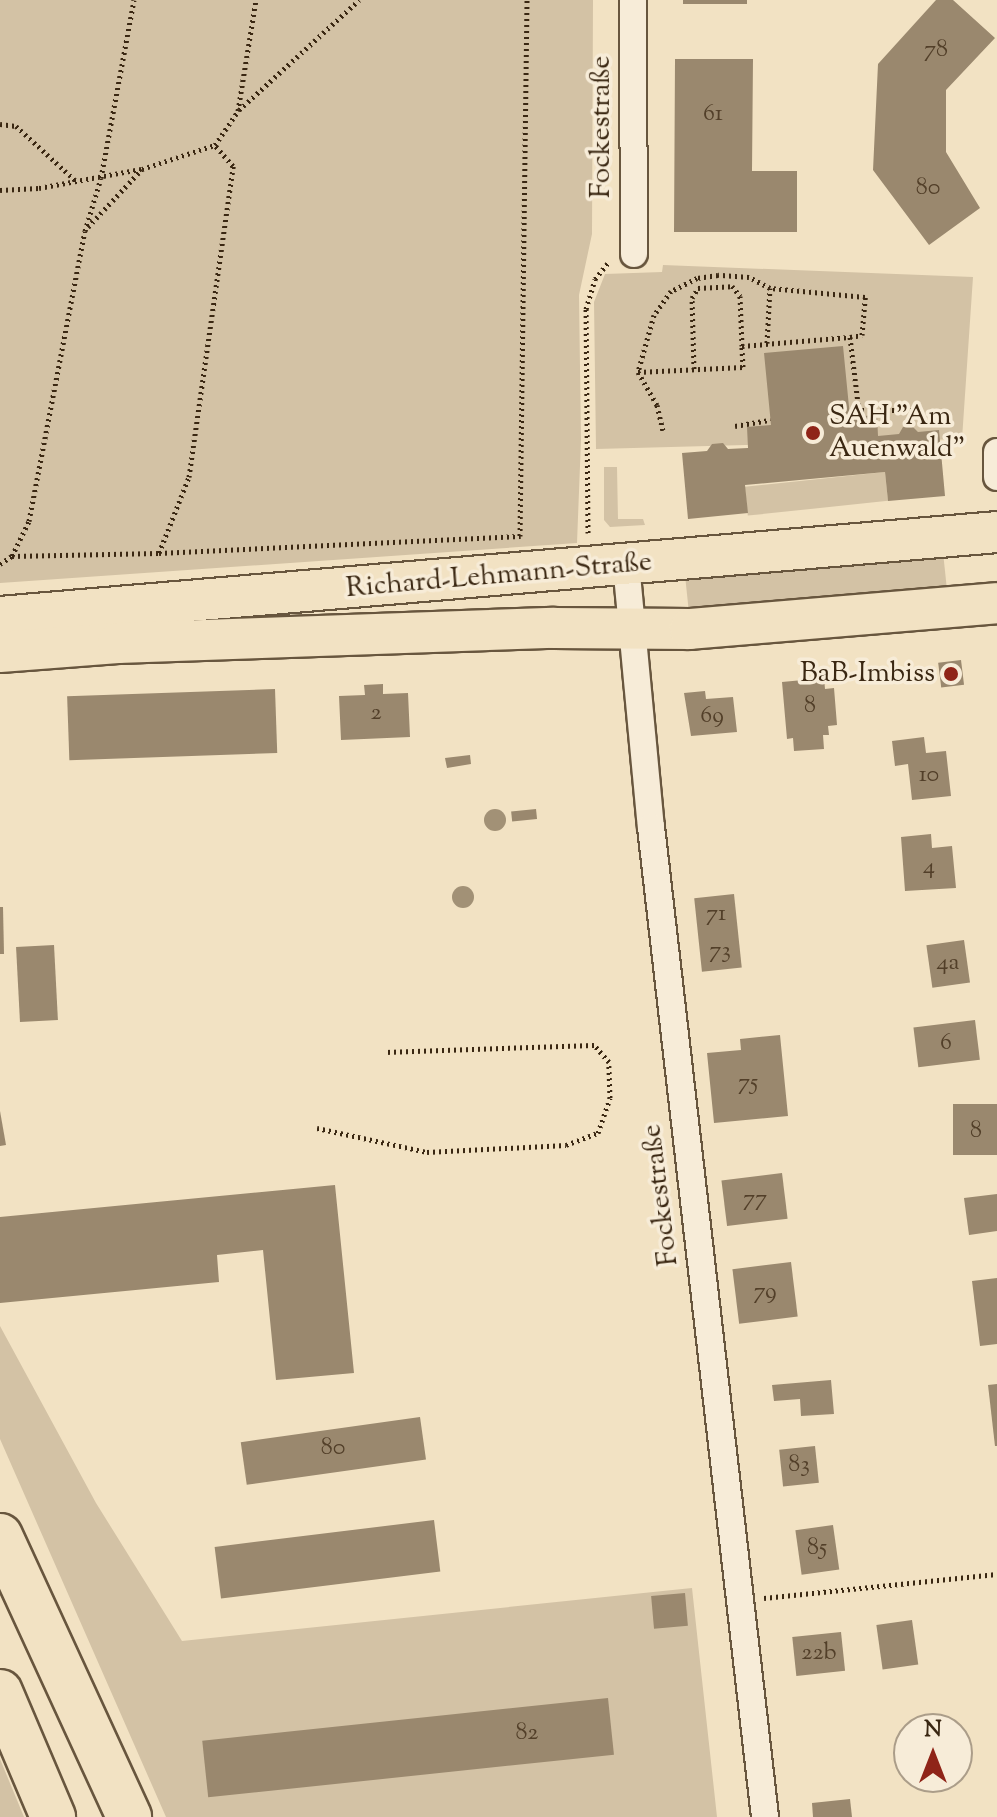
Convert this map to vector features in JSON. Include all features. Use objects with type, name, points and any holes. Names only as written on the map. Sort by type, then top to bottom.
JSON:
[{"type":"highway","points":[[0,1536],[129,1817]]},
{"type":"highway","points":[[0,1692],[53,1817]]},
{"type":"main road","name":"Richard-Lehmann-Straße","points":[[0,617],[997,532]]},
{"type":"main road","name":"Richard-Lehmann-Straße","points":[[0,652],[118,643],[630,628],[690,629],[997,603]]},
{"type":"street","name":"Fockestraße","points":[[633,0],[634,254]]},
{"type":"street","points":[[997,452],[997,477]]},
{"type":"street","name":"Fockestraße","points":[[626,564],[630,628],[765,1817]]},
{"type":"path","points":[[0,564],[12,556],[29,521],[85,231],[101,178],[134,0]]},
{"type":"path","points":[[238,111],[256,0]]},
{"type":"path","points":[[0,190],[101,178],[142,169],[215,145],[238,111],[359,0]]},
{"type":"path","points":[[520,536],[527,0]]},
{"type":"path","points":[[0,124],[16,126],[76,181]]},
{"type":"path","points":[[159,553],[189,477],[233,166],[215,145]]},
{"type":"path","points":[[85,231],[142,169]]},
{"type":"path","points":[[588,542],[586,309],[595,279],[606,263],[634,254]]},
{"type":"path","points":[[663,430],[657,405],[638,372],[654,315],[671,291],[697,278],[718,275],[749,277],[770,288],[865,297],[862,335],[742,346]]},
{"type":"path","points":[[638,372],[743,367],[740,296],[732,286],[698,288],[692,298],[694,369]]},
{"type":"path","points":[[767,343],[770,288]]},
{"type":"path","points":[[850,337],[859,411]]},
{"type":"path","points":[[850,410],[911,410]]},
{"type":"path","points":[[735,426],[770,420]]},
{"type":"path","points":[[12,556],[159,553],[520,536],[535,540]]},
{"type":"path","points":[[317,1128],[427,1152],[566,1145],[598,1133],[610,1098],[609,1062],[594,1045],[385,1052]]},
{"type":"path","points":[[739,1600],[997,1574]]},
{"type":"shaded area","points":[[0,0],[593,0],[592,234],[579,295],[581,440],[577,543],[0,583]]},
{"type":"shaded area","points":[[663,265],[973,277],[962,439],[596,449],[594,302],[605,274],[662,272]]},
{"type":"shaded area","points":[[604,467],[617,467],[618,519],[643,519],[645,525],[610,527],[604,520]]},
{"type":"shaded area","points":[[885,472],[888,501],[748,516],[745,487]]},
{"type":"shaded area","points":[[943,552],[947,591],[689,618],[685,579]]},
{"type":"shaded area","points":[[0,1326],[96,1503],[182,1641],[692,1588],[717,1817],[166,1817],[0,1439]]},
{"type":"shaded area","points":[[0,1759],[24,1817],[0,1817]]},
{"type":"building","points":[[683,0],[747,0],[747,4],[683,4]]},
{"type":"building","points":[[936,0],[953,0],[995,38],[946,90],[946,152],[980,208],[929,245],[873,170],[878,64]]},
{"type":"building","points":[[675,59],[753,59],[752,171],[797,171],[797,232],[674,232]]},
{"type":"building","name":"SAH \"Am Auenwald\"","points":[[843,346],[850,417],[877,415],[878,436],[899,434],[903,427],[912,426],[918,432],[939,430],[945,496],[888,501],[885,472],[745,485],[748,513],[688,519],[682,453],[707,451],[712,444],[723,443],[728,449],[748,448],[747,427],[771,425],[764,353]]},
{"type":"building","name":"BaB-Imbiss","points":[[961,660],[964,685],[941,688],[938,663]]},
{"type":"building","points":[[824,678],[825,689],[834,688],[837,725],[828,726],[829,735],[823,735],[824,749],[794,751],[793,738],[787,739],[782,682]]},
{"type":"building","points":[[383,684],[383,694],[408,693],[410,737],[341,740],[339,696],[365,695],[364,685]]},
{"type":"building","points":[[275,689],[277,753],[69,760],[67,696]]},
{"type":"building","points":[[705,691],[706,699],[733,697],[737,732],[691,736],[684,693]]},
{"type":"building","points":[[924,737],[926,753],[946,751],[951,796],[912,800],[908,764],[895,766],[892,741]]},
{"type":"building","points":[[470,755],[471,764],[447,768],[445,758]]},
{"type":"building","points":[[536,809],[537,819],[512,822],[511,812]]},
{"type":"building","points":[[931,834],[932,848],[952,846],[956,888],[905,891],[901,837]]},
{"type":"building","points":[[734,894],[742,968],[702,972],[694,898]]},
{"type":"building","points":[[0,907],[3,907],[4,954],[0,954]]},
{"type":"building","points":[[964,940],[970,983],[932,988],[926,945]]},
{"type":"building","points":[[54,945],[58,1020],[20,1022],[16,947]]},
{"type":"building","points":[[975,1020],[980,1060],[918,1067],[913,1028]]},
{"type":"building","points":[[780,1035],[788,1116],[714,1123],[707,1053],[741,1050],[740,1039]]},
{"type":"building","points":[[953,1104],[997,1104],[997,1155],[953,1155]]},
{"type":"building","points":[[0,1111],[6,1145],[0,1146]]},
{"type":"building","points":[[782,1173],[788,1219],[727,1226],[721,1180]]},
{"type":"building","points":[[335,1185],[354,1373],[276,1380],[263,1250],[217,1255],[219,1282],[0,1303],[0,1217]]},
{"type":"building","points":[[997,1194],[997,1231],[969,1235],[964,1198]]},
{"type":"building","points":[[791,1262],[798,1317],[739,1324],[732,1269]]},
{"type":"building","points":[[997,1278],[997,1344],[980,1346],[972,1281]]},
{"type":"building","points":[[831,1380],[834,1414],[801,1416],[800,1399],[774,1401],[772,1385]]},
{"type":"building","points":[[997,1384],[997,1446],[995,1446],[988,1385]]},
{"type":"building","points":[[420,1417],[426,1460],[247,1485],[241,1442]]},
{"type":"building","points":[[815,1446],[819,1483],[783,1487],[779,1450]]},
{"type":"building","points":[[434,1520],[440,1572],[221,1599],[215,1547]]},
{"type":"building","points":[[833,1525],[839,1570],[802,1575],[795,1530]]},
{"type":"building","points":[[685,1593],[688,1626],[654,1629],[651,1596]]},
{"type":"building","points":[[912,1620],[918,1665],[883,1670],[876,1625]]},
{"type":"building","points":[[841,1632],[845,1671],[796,1676],[792,1637]]},
{"type":"building","points":[[608,1698],[614,1755],[208,1797],[202,1741]]},
{"type":"building","points":[[850,1799],[852,1817],[813,1817],[812,1803]]},
{"type":"place","name":"SAH \"Am Auenwald\"","points":[[813,433]]},
{"type":"place","name":"BaB-Imbiss","points":[[951,674]]}]
